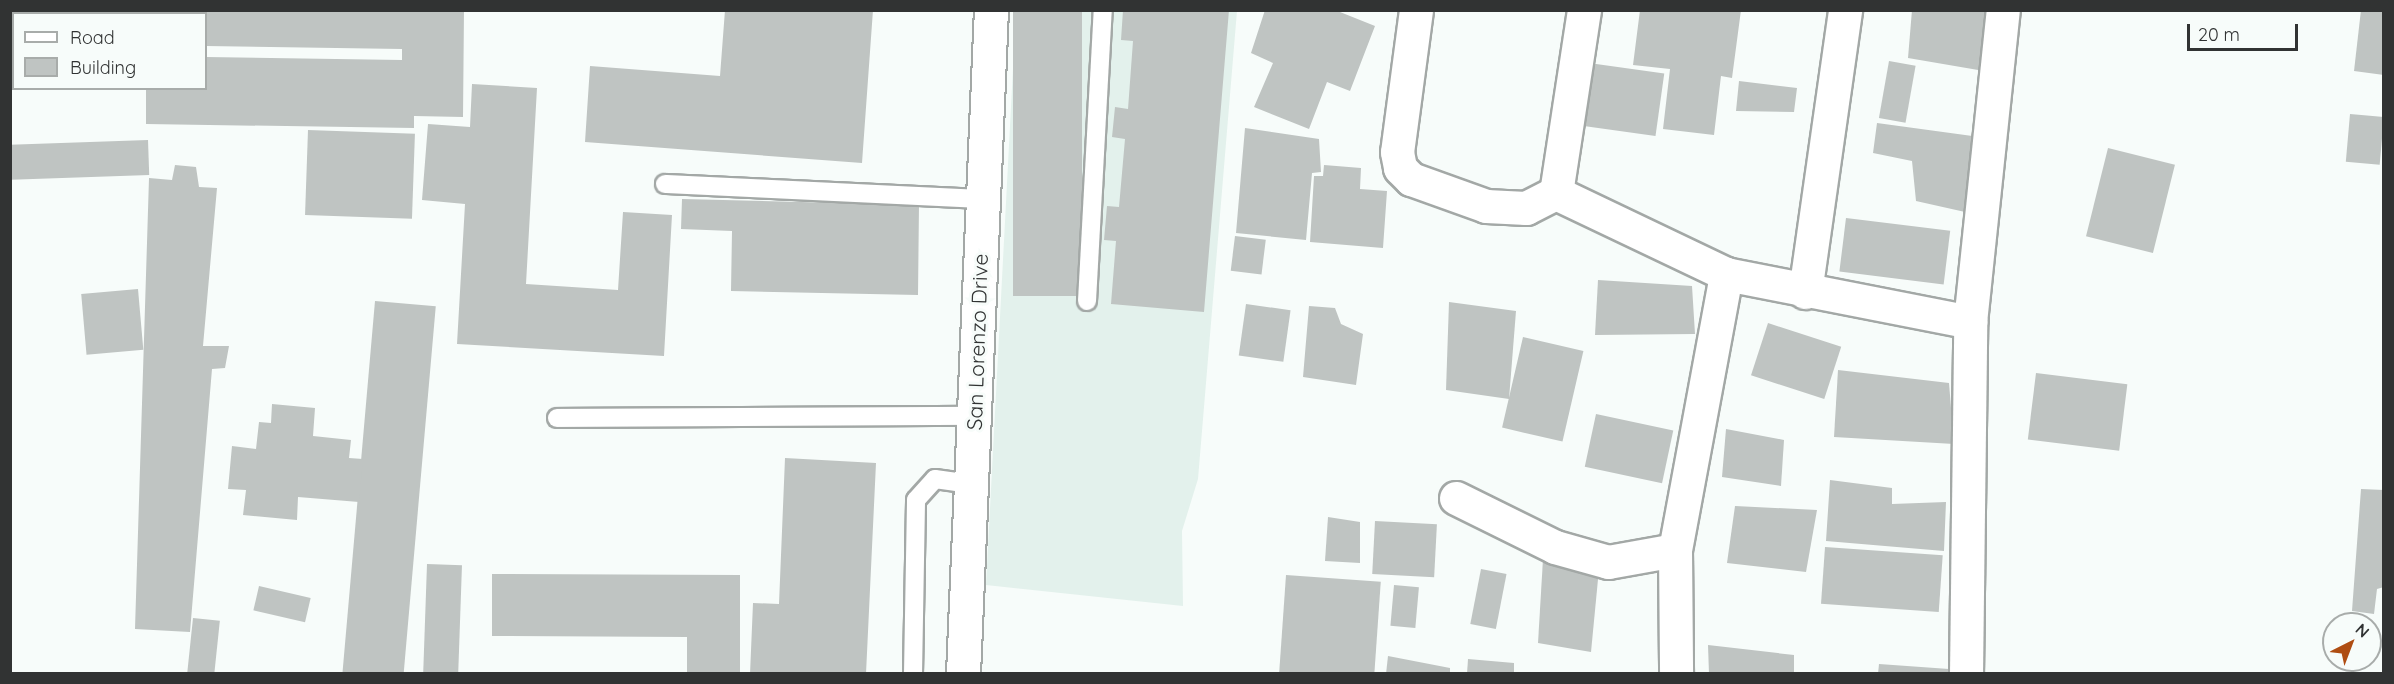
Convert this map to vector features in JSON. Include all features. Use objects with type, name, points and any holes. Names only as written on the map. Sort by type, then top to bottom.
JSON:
[{"type":"street","name":"San Lorenzo Drive","points":[[963,674],[991,10]]},
{"type":"street","points":[[1416,10],[1397,152],[1401,168],[1411,179],[1486,206],[1526,208],[1556,193]]},
{"type":"street","points":[[1556,193],[1584,10]]},
{"type":"street","points":[[1805,292],[1845,10]]},
{"type":"street","points":[[1965,674],[1970,322],[2003,10]]},
{"type":"street","points":[[1556,193],[1726,274],[1805,292],[1970,322]]},
{"type":"street","points":[[1676,674],[1675,550],[1726,274]]},
{"type":"street","points":[[1456,498],[1555,547],[1608,562],[1675,550]]},
{"type":"lane","points":[[1087,301],[1103,10]]},
{"type":"lane","points":[[665,184],[982,199]]},
{"type":"lane","points":[[558,418],[974,416]]},
{"type":"lane","points":[[913,674],[916,500],[935,479],[971,484]]},
{"type":"shaded area","points":[[1016,11],[1237,11],[1198,479],[1182,531],[1183,606],[986,585]]},
{"type":"building","points":[[162,10],[464,10],[463,117],[414,116],[414,128],[146,124],[146,90],[207,90],[207,57],[402,60],[402,49],[207,46],[207,12]]},
{"type":"building","points":[[725,10],[873,10],[862,163],[585,142],[590,66],[720,76]]},
{"type":"building","points":[[1013,10],[1082,10],[1082,296],[1013,296]]},
{"type":"building","points":[[1123,10],[1229,10],[1204,312],[1111,304],[1116,241],[1104,240],[1107,206],[1119,207],[1125,139],[1112,137],[1115,107],[1128,109],[1133,41],[1121,40]]},
{"type":"building","points":[[1265,10],[1335,10],[1375,26],[1350,91],[1327,82],[1309,129],[1254,107],[1273,63],[1251,53]]},
{"type":"building","points":[[1640,10],[1741,10],[1732,78],[1721,76],[1714,135],[1663,129],[1670,69],[1633,65]]},
{"type":"building","points":[[1912,10],[1990,11],[1984,71],[1908,58]]},
{"type":"building","points":[[2361,10],[2384,10],[2384,75],[2354,71]]},
{"type":"building","points":[[1889,61],[1916,66],[1906,123],[1879,118]]},
{"type":"building","points":[[1589,63],[1664,74],[1655,136],[1580,125]]},
{"type":"building","points":[[1739,81],[1797,88],[1794,112],[1736,111]]},
{"type":"building","points":[[472,84],[537,88],[526,284],[618,290],[623,212],[672,215],[664,356],[457,344],[465,204],[422,200],[428,124],[470,127]]},
{"type":"building","points":[[2350,114],[2384,117],[2380,165],[2346,162]]},
{"type":"building","points":[[1877,123],[1987,138],[1974,214],[1916,201],[1912,161],[1873,153]]},
{"type":"building","points":[[1245,128],[1319,139],[1321,172],[1312,173],[1306,240],[1236,233]]},
{"type":"building","points":[[308,130],[415,134],[412,219],[305,215]]},
{"type":"building","points":[[148,140],[149,175],[11,180],[10,145]]},
{"type":"building","points":[[2108,148],[2175,165],[2153,253],[2086,236]]},
{"type":"building","points":[[175,165],[196,167],[199,187],[217,188],[203,346],[229,346],[225,368],[212,369],[190,632],[135,629],[149,178],[172,180]]},
{"type":"building","points":[[1324,165],[1361,168],[1360,189],[1387,191],[1383,248],[1310,242],[1314,176],[1323,176]]},
{"type":"building","points":[[682,199],[919,205],[918,295],[731,291],[732,231],[681,229]]},
{"type":"building","points":[[1846,218],[1950,231],[1944,284],[1839,272]]},
{"type":"building","points":[[1235,236],[1266,240],[1262,275],[1231,271]]},
{"type":"building","points":[[1598,280],[1692,286],[1695,334],[1595,335]]},
{"type":"building","points":[[138,289],[143,350],[87,355],[81,294]]},
{"type":"building","points":[[375,301],[436,306],[404,674],[342,674]]},
{"type":"building","points":[[1449,302],[1516,311],[1509,399],[1446,390]]},
{"type":"building","points":[[1246,304],[1291,310],[1283,362],[1239,355]]},
{"type":"building","points":[[1309,306],[1335,308],[1341,324],[1363,334],[1356,385],[1303,377]]},
{"type":"building","points":[[1768,323],[1841,347],[1824,399],[1751,375]]},
{"type":"building","points":[[1523,337],[1583,351],[1562,442],[1502,428]]},
{"type":"building","points":[[1838,370],[1949,383],[1954,444],[1834,437]]},
{"type":"building","points":[[2036,373],[2127,384],[2119,451],[2028,440]]},
{"type":"building","points":[[272,404],[315,408],[313,436],[351,440],[349,458],[363,459],[359,502],[298,497],[297,520],[243,515],[246,490],[228,489],[232,446],[256,449],[259,422],[271,423]]},
{"type":"building","points":[[1596,414],[1673,430],[1662,483],[1585,467]]},
{"type":"building","points":[[1726,429],[1784,440],[1781,486],[1722,477]]},
{"type":"building","points":[[785,458],[876,463],[866,674],[750,674],[753,603],[779,604]]},
{"type":"building","points":[[1830,480],[1892,488],[1892,504],[1946,502],[1944,551],[1826,541]]},
{"type":"building","points":[[2361,489],[2384,490],[2384,587],[2377,589],[2374,612],[2352,611]]},
{"type":"building","points":[[1735,506],[1817,510],[1806,572],[1727,563]]},
{"type":"building","points":[[1328,517],[1360,522],[1360,563],[1325,561]]},
{"type":"building","points":[[1375,521],[1437,524],[1434,577],[1372,574]]},
{"type":"building","points":[[1825,547],[1943,555],[1939,612],[1821,604]]},
{"type":"building","points":[[1543,559],[1599,569],[1591,652],[1538,643]]},
{"type":"building","points":[[427,564],[462,565],[458,674],[423,674]]},
{"type":"building","points":[[1481,569],[1507,574],[1496,629],[1470,624]]},
{"type":"building","points":[[492,574],[740,575],[740,674],[687,674],[687,637],[492,636]]},
{"type":"building","points":[[1286,575],[1381,582],[1374,674],[1279,674]]},
{"type":"building","points":[[1394,585],[1419,587],[1415,628],[1390,626]]},
{"type":"building","points":[[259,586],[311,598],[305,622],[253,610]]},
{"type":"building","points":[[193,618],[220,621],[214,674],[187,673]]},
{"type":"building","points":[[1708,645],[1794,655],[1794,674],[1709,674]]},
{"type":"building","points":[[1388,656],[1450,668],[1450,674],[1386,674]]},
{"type":"building","points":[[1468,659],[1514,663],[1514,674],[1467,674]]},
{"type":"building","points":[[1879,664],[1949,669],[1949,674],[1878,674]]}]
